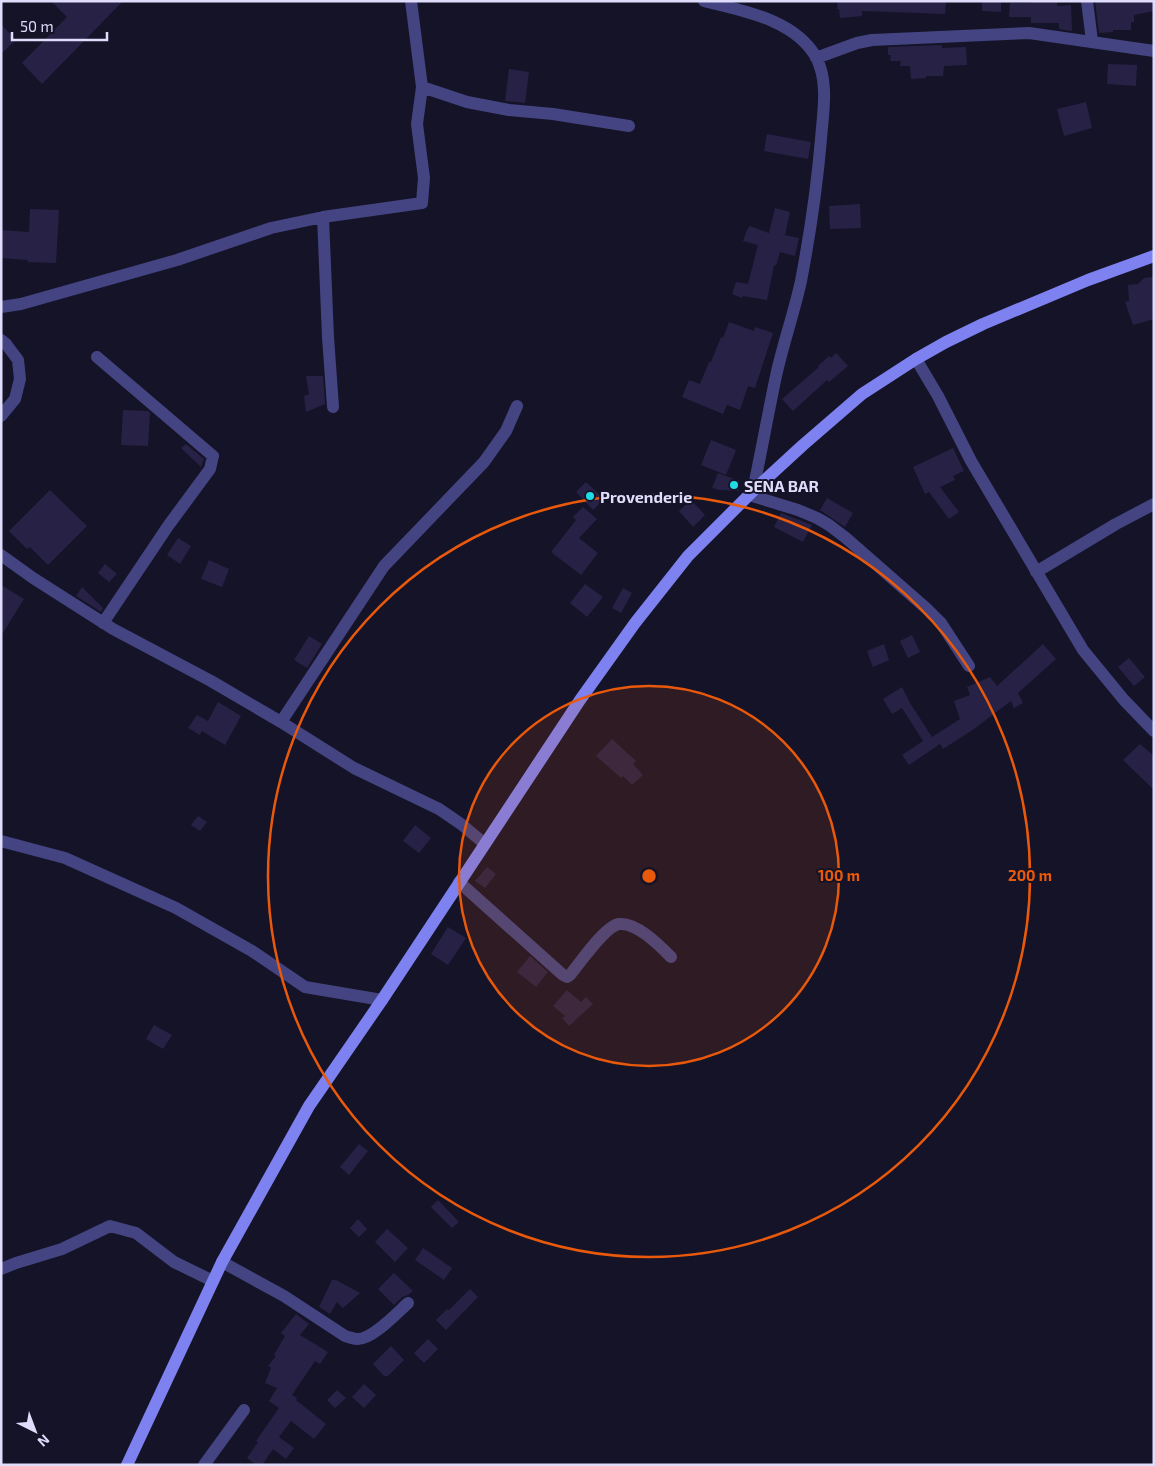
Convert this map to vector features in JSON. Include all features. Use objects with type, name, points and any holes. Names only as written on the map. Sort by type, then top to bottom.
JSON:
[{"type":"main road","points":[[127,1465],[222,1262],[309,1106],[382,1000],[484,844],[495,831],[580,700],[635,623],[688,556],[751,493],[862,394],[916,359],[983,324],[1088,280],[1154,256]]},
{"type":"street","points":[[1,307],[30,301],[177,260],[271,228],[323,217],[422,203],[424,178],[417,124],[422,87],[411,1]]},
{"type":"street","points":[[704,1],[771,20],[788,29],[805,42],[816,58],[823,78],[824,100],[817,184],[801,281],[776,375],[751,493],[818,518],[830,525],[941,623],[970,666]]},
{"type":"street","points":[[1087,1],[1092,41]]},
{"type":"street","points":[[816,58],[857,43],[872,40],[1029,32],[1154,51]]},
{"type":"street","points":[[422,87],[467,102],[509,110],[553,114],[629,126]]},
{"type":"street","points":[[323,217],[328,337],[334,407]]},
{"type":"street","points":[[1,340],[18,360],[20,379],[15,399],[1,416]]},
{"type":"street","points":[[96,357],[213,456],[210,469],[168,526],[102,623]]},
{"type":"street","points":[[916,359],[938,396],[971,461],[1083,650],[1124,700],[1154,731]]},
{"type":"street","points":[[281,722],[384,566],[484,462],[506,431],[517,406]]},
{"type":"street","points":[[1036,572],[1116,524],[1154,504]]},
{"type":"street","points":[[1,555],[102,623],[211,681],[354,768],[439,809],[461,824],[484,844]]},
{"type":"street","points":[[1,841],[65,858],[176,908],[252,951],[306,987],[382,1000]]},
{"type":"street","points":[[459,882],[563,975],[570,974],[597,941],[613,926],[621,924],[640,931],[654,941],[671,958]]},
{"type":"street","points":[[1,1269],[62,1249],[110,1226],[136,1233],[174,1262],[213,1281]]},
{"type":"street","points":[[222,1262],[284,1296],[345,1336],[356,1340],[375,1332],[408,1303]]},
{"type":"street","points":[[204,1465],[244,1410]]},
{"type":"building","points":[[51,1],[123,1],[42,84],[22,63],[67,17]]},
{"type":"building","points":[[838,1],[946,1],[945,14],[862,11],[862,16],[840,18],[839,9],[837,9]]},
{"type":"building","points":[[982,1],[1001,1],[1001,12],[982,11]]},
{"type":"building","points":[[1031,1],[1057,1],[1057,6],[1071,5],[1072,31],[1059,29],[1059,23],[1031,23],[1031,17],[1009,17],[1010,3],[1031,3]]},
{"type":"building","points":[[1095,1],[1154,1],[1154,11],[1134,15],[1134,22],[1131,22],[1131,30],[1113,30],[1113,32],[1099,33]]},
{"type":"building","points":[[1,24],[16,40],[1,54]]},
{"type":"building","points":[[942,45],[942,48],[966,47],[967,65],[944,66],[943,76],[926,76],[926,78],[911,79],[910,66],[900,66],[901,61],[890,61],[891,55],[888,55],[888,47]]},
{"type":"building","points":[[1108,64],[1137,65],[1136,86],[1107,84]]},
{"type":"building","points":[[509,69],[529,72],[525,103],[505,101]]},
{"type":"building","points":[[1086,102],[1092,128],[1064,136],[1057,109]]},
{"type":"building","points":[[767,134],[811,142],[808,159],[764,151]]},
{"type":"building","points":[[860,204],[861,228],[830,229],[829,206]]},
{"type":"building","points":[[775,208],[790,212],[785,235],[799,238],[795,256],[780,252],[776,266],[774,265],[767,300],[743,296],[742,298],[732,294],[736,282],[748,284],[758,245],[743,241],[747,230],[750,226],[769,233]]},
{"type":"building","points":[[30,209],[59,210],[56,263],[27,262],[28,260],[1,258],[1,230],[29,232]]},
{"type":"building","points":[[1154,277],[1154,319],[1133,325],[1125,302],[1129,301],[1128,285],[1138,284],[1144,278]]},
{"type":"building","points":[[729,322],[754,331],[755,327],[773,333],[755,388],[748,386],[740,410],[727,405],[723,414],[682,397],[689,380],[700,384]]},
{"type":"building","points":[[836,353],[848,366],[829,382],[827,380],[793,411],[782,399],[829,356],[831,358]]},
{"type":"building","points":[[306,376],[323,376],[325,404],[306,412],[304,396],[309,394]]},
{"type":"building","points":[[123,410],[148,411],[150,413],[148,446],[121,445]]},
{"type":"building","points":[[711,440],[736,450],[726,475],[701,465]]},
{"type":"building","points":[[186,444],[204,459],[201,467],[181,448]]},
{"type":"building","points":[[953,448],[964,471],[953,476],[955,480],[940,487],[959,512],[949,519],[929,492],[925,494],[913,467]]},
{"type":"building","points":[[718,473],[739,481],[739,491],[712,488]]},
{"type":"building","name":"Provenderie","points":[[586,482],[604,499],[593,510],[576,492]]},
{"type":"building","points":[[50,490],[87,526],[48,565],[30,547],[27,549],[9,531]]},
{"type":"building","points":[[827,498],[853,513],[845,527],[820,510]]},
{"type":"building","points":[[691,500],[705,515],[693,527],[679,511]]},
{"type":"building","points":[[583,507],[597,519],[579,538],[598,553],[581,575],[551,552],[576,520],[573,517]]},
{"type":"building","points":[[781,513],[812,525],[803,542],[774,527]]},
{"type":"building","points":[[178,538],[191,546],[180,564],[167,555]]},
{"type":"building","points":[[209,560],[229,569],[222,587],[201,579]]},
{"type":"building","points":[[105,564],[117,574],[109,582],[98,573]]},
{"type":"building","points":[[585,584],[603,597],[587,617],[570,603]]},
{"type":"building","points":[[1,585],[24,599],[1,636]]},
{"type":"building","points":[[82,587],[103,608],[101,612],[76,596]]},
{"type":"building","points":[[623,588],[632,593],[621,613],[612,608]]},
{"type":"building","points":[[912,635],[920,652],[908,658],[900,641]]},
{"type":"building","points":[[309,636],[322,644],[307,668],[294,660]]},
{"type":"building","points":[[884,644],[889,660],[873,667],[867,651]]},
{"type":"building","points":[[1043,644],[1056,659],[1018,693],[1023,703],[1014,708],[1011,701],[974,729],[943,749],[940,744],[909,765],[902,755],[923,741],[902,708],[892,714],[883,699],[902,687],[932,737],[960,719],[954,701],[970,695],[967,687],[990,677],[997,686]]},
{"type":"building","points":[[1129,658],[1145,677],[1134,686],[1118,667]]},
{"type":"building","points":[[218,702],[241,716],[225,745],[202,731],[200,735],[188,728],[197,715],[208,721]]},
{"type":"building","points":[[612,739],[636,761],[633,764],[643,775],[632,785],[596,756]]},
{"type":"building","points":[[1140,744],[1154,756],[1154,790],[1123,760]]},
{"type":"building","points":[[198,816],[207,822],[200,831],[191,825]]},
{"type":"building","points":[[415,825],[431,838],[419,853],[403,841]]},
{"type":"building","points":[[487,867],[496,874],[485,888],[475,881]]},
{"type":"building","points":[[448,927],[466,938],[448,965],[431,954]]},
{"type":"building","points":[[530,956],[548,972],[536,987],[517,972]]},
{"type":"building","points":[[567,990],[581,1002],[586,997],[593,1004],[569,1026],[562,1018],[565,1016],[553,1006]]},
{"type":"building","points":[[154,1025],[172,1035],[163,1049],[146,1039]]},
{"type":"building","points":[[359,1144],[368,1151],[349,1175],[340,1167]]},
{"type":"building","points":[[438,1200],[459,1222],[452,1228],[431,1207]]},
{"type":"building","points":[[358,1219],[367,1229],[359,1237],[350,1228]]},
{"type":"building","points":[[387,1229],[408,1248],[395,1262],[375,1242]]},
{"type":"building","points":[[423,1248],[452,1268],[444,1280],[415,1260]]},
{"type":"building","points":[[394,1273],[413,1291],[402,1297],[394,1305],[378,1289]]},
{"type":"building","points":[[332,1280],[336,1280],[360,1293],[343,1308],[337,1302],[330,1314],[319,1307]]},
{"type":"building","points":[[470,1289],[478,1297],[446,1330],[436,1320]]},
{"type":"building","points":[[296,1314],[309,1324],[300,1335],[328,1352],[320,1364],[315,1361],[292,1395],[326,1424],[314,1439],[291,1421],[279,1437],[294,1448],[286,1459],[273,1449],[262,1465],[256,1465],[247,1458],[258,1442],[256,1441],[279,1408],[269,1401],[277,1388],[265,1383],[271,1368],[268,1366],[276,1356],[274,1355],[285,1336],[281,1333]]},
{"type":"building","points":[[428,1339],[438,1349],[424,1363],[414,1353]]},
{"type":"building","points":[[391,1346],[404,1360],[388,1376],[384,1376],[373,1364]]},
{"type":"building","points":[[364,1384],[376,1395],[364,1408],[352,1397]]},
{"type":"building","points":[[337,1390],[346,1398],[335,1408],[327,1400]]},
{"type":"place","name":"SENA BAR","points":[[734,485]]},
{"type":"place","name":"Provenderie","points":[[590,496]]}]
